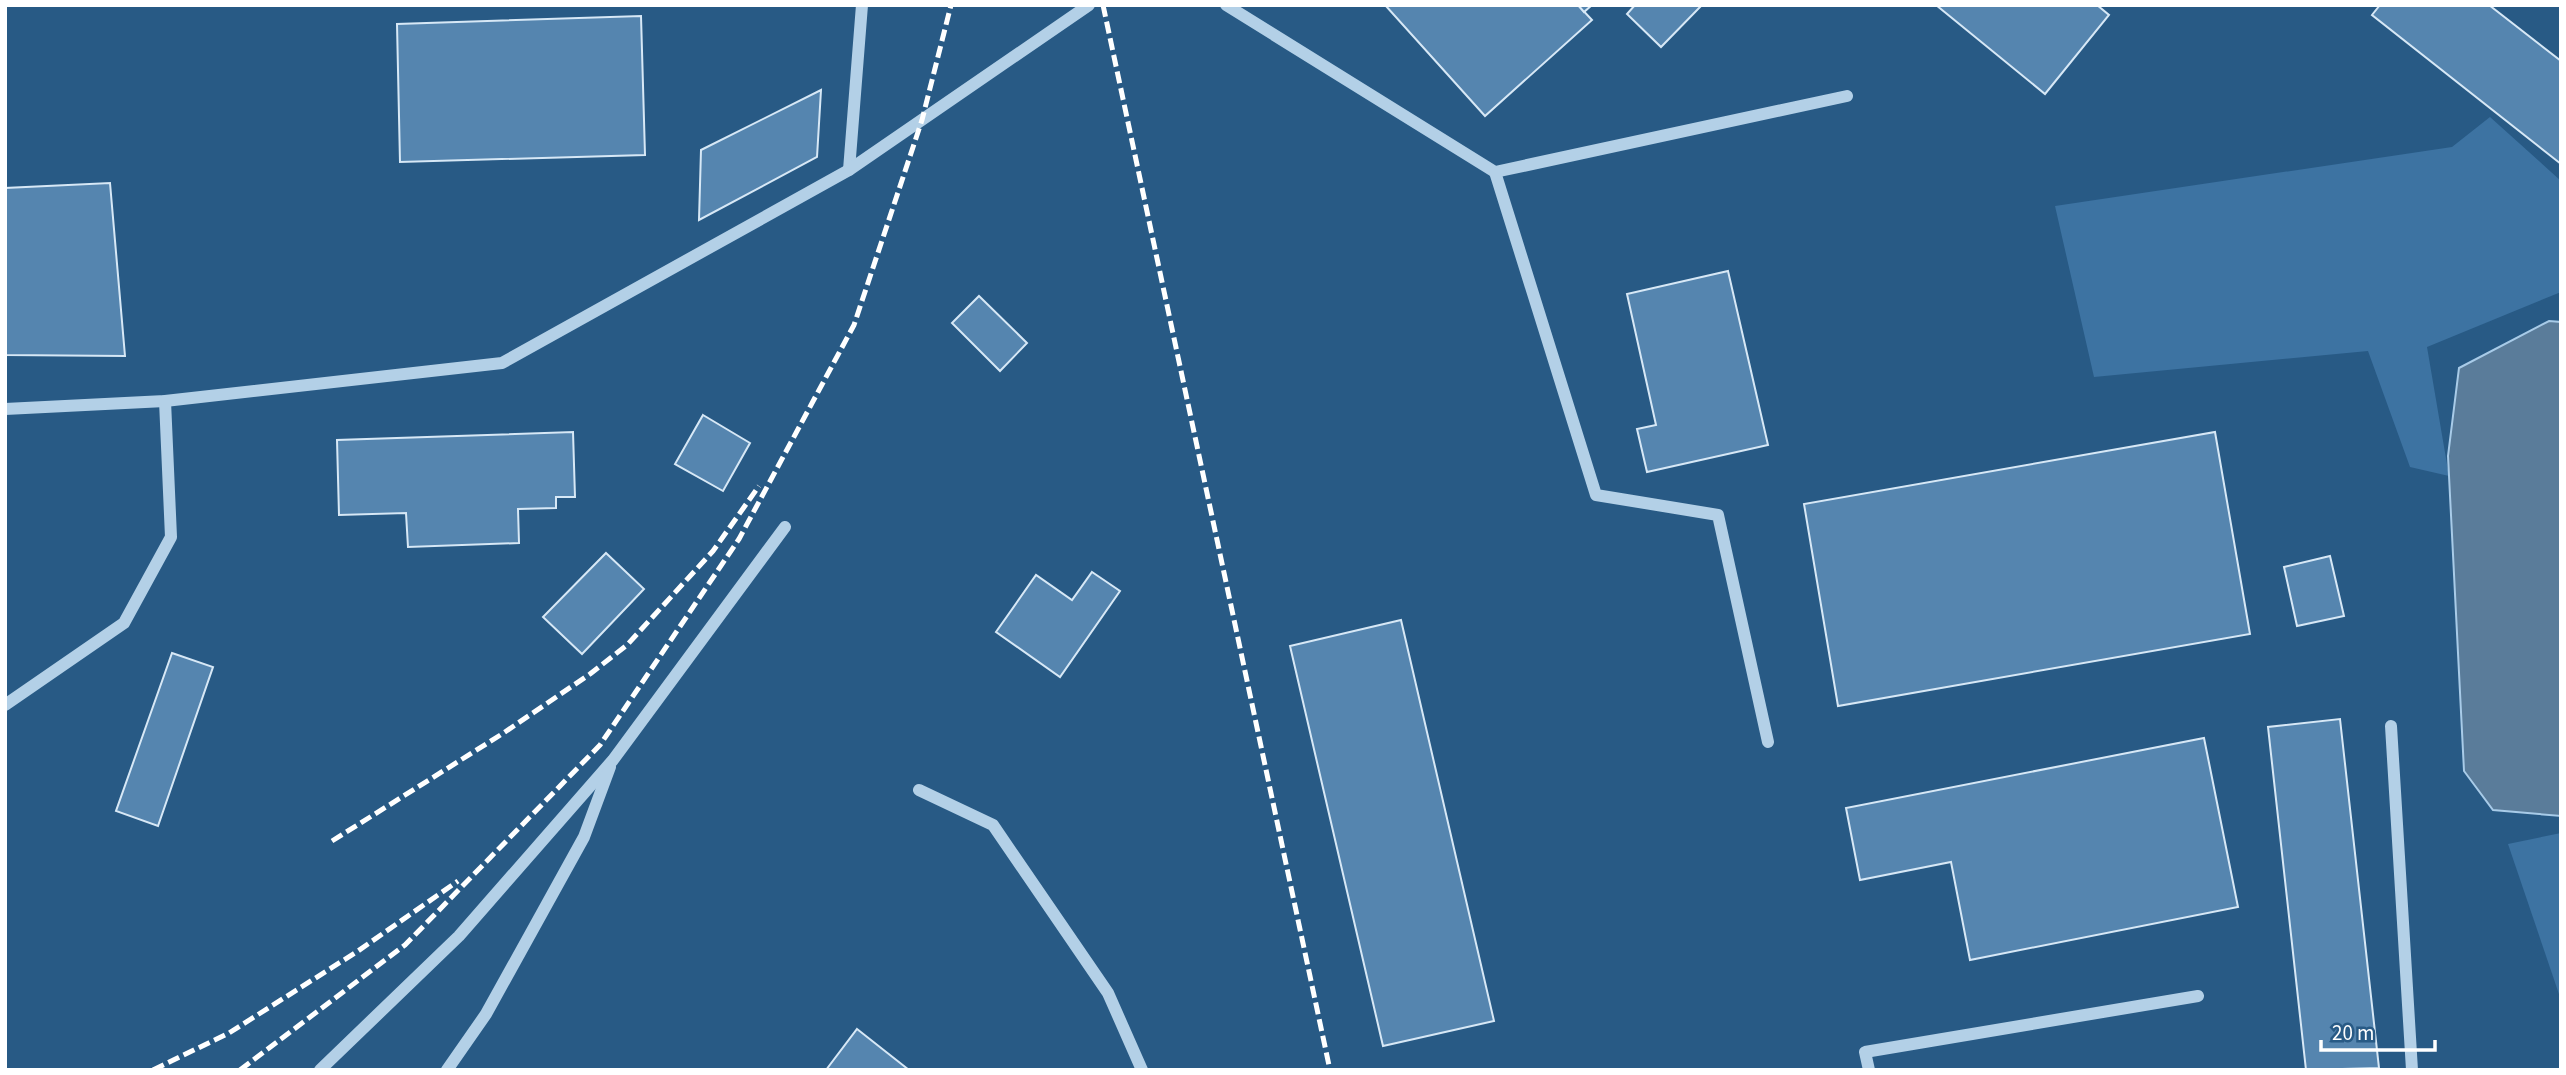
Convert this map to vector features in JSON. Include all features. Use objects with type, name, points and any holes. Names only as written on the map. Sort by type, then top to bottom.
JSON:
[{"type":"street","points":[[849,170],[862,5]]},
{"type":"street","points":[[5,409],[165,401],[502,363],[849,170],[1089,5]]},
{"type":"street","points":[[1226,5],[1495,172],[1596,495],[1718,515],[1768,742]]},
{"type":"street","points":[[1495,172],[1847,96]]},
{"type":"street","points":[[5,705],[124,623],[172,537],[165,401]]},
{"type":"street","points":[[320,1070],[459,936],[612,760],[785,527]]},
{"type":"street","points":[[2391,726],[2412,1070]]},
{"type":"street","points":[[447,1070],[486,1014],[584,837],[612,760]]},
{"type":"street","points":[[919,790],[993,825],[1108,993],[1142,1070]]},
{"type":"street","points":[[1869,1070],[1866,1052],[2198,996]]},
{"type":"shaded area","points":[[2490,117],[2561,181],[2561,292],[2427,347],[2449,476],[2410,467],[2368,351],[2094,377],[2055,206],[2452,147]]},
{"type":"shaded area","points":[[2549,321],[2561,322],[2561,816],[2493,810],[2464,771],[2448,456],[2459,368]]},
{"type":"shaded area","points":[[2561,833],[2561,1000],[2508,844]]},
{"type":"building","points":[[1385,5],[1578,5],[1592,20],[1485,116]]},
{"type":"building","points":[[1578,5],[1592,5],[1584,12]]},
{"type":"building","points":[[1635,5],[1702,5],[1661,47],[1627,14]]},
{"type":"building","points":[[1936,5],[2097,5],[2109,15],[2045,94]]},
{"type":"building","points":[[2380,5],[2489,5],[2561,61],[2561,164],[2372,15]]},
{"type":"building","points":[[641,16],[645,155],[400,162],[397,24]]},
{"type":"building","points":[[821,90],[817,157],[699,220],[701,150]]},
{"type":"building","points":[[110,183],[125,356],[5,355],[5,188]]},
{"type":"building","points":[[1728,271],[1768,445],[1647,472],[1637,429],[1656,425],[1627,294]]},
{"type":"building","points":[[979,296],[1027,343],[1000,371],[952,323]]},
{"type":"building","points":[[703,415],[750,443],[723,491],[675,464]]},
{"type":"building","points":[[573,432],[575,497],[556,497],[556,508],[518,509],[519,543],[408,547],[406,513],[339,515],[337,440]]},
{"type":"building","points":[[2215,432],[2250,634],[1838,706],[1804,504]]},
{"type":"building","points":[[606,553],[644,589],[582,654],[543,617]]},
{"type":"building","points":[[2330,556],[2344,616],[2297,626],[2284,567]]},
{"type":"building","points":[[1092,572],[1120,591],[1060,677],[996,632],[1036,575],[1072,600]]},
{"type":"building","points":[[1401,620],[1494,1021],[1383,1046],[1290,646]]},
{"type":"building","points":[[172,653],[213,667],[158,826],[116,811]]},
{"type":"building","points":[[2340,719],[2379,1068],[2306,1070],[2268,727]]},
{"type":"building","points":[[2204,738],[2238,907],[1970,960],[1951,862],[1860,880],[1846,808]]},
{"type":"building","points":[[857,1029],[909,1070],[826,1070]]},
{"type":"railway","points":[[240,1070],[405,945],[600,745],[739,539],[854,325],[922,120],[951,5]]},
{"type":"railway","points":[[1103,5],[1330,1070]]},
{"type":"railway","points":[[332,841],[502,734],[590,674],[627,645],[713,551],[759,486]]},
{"type":"railway","points":[[153,1070],[229,1033],[358,951],[458,881]]}]
